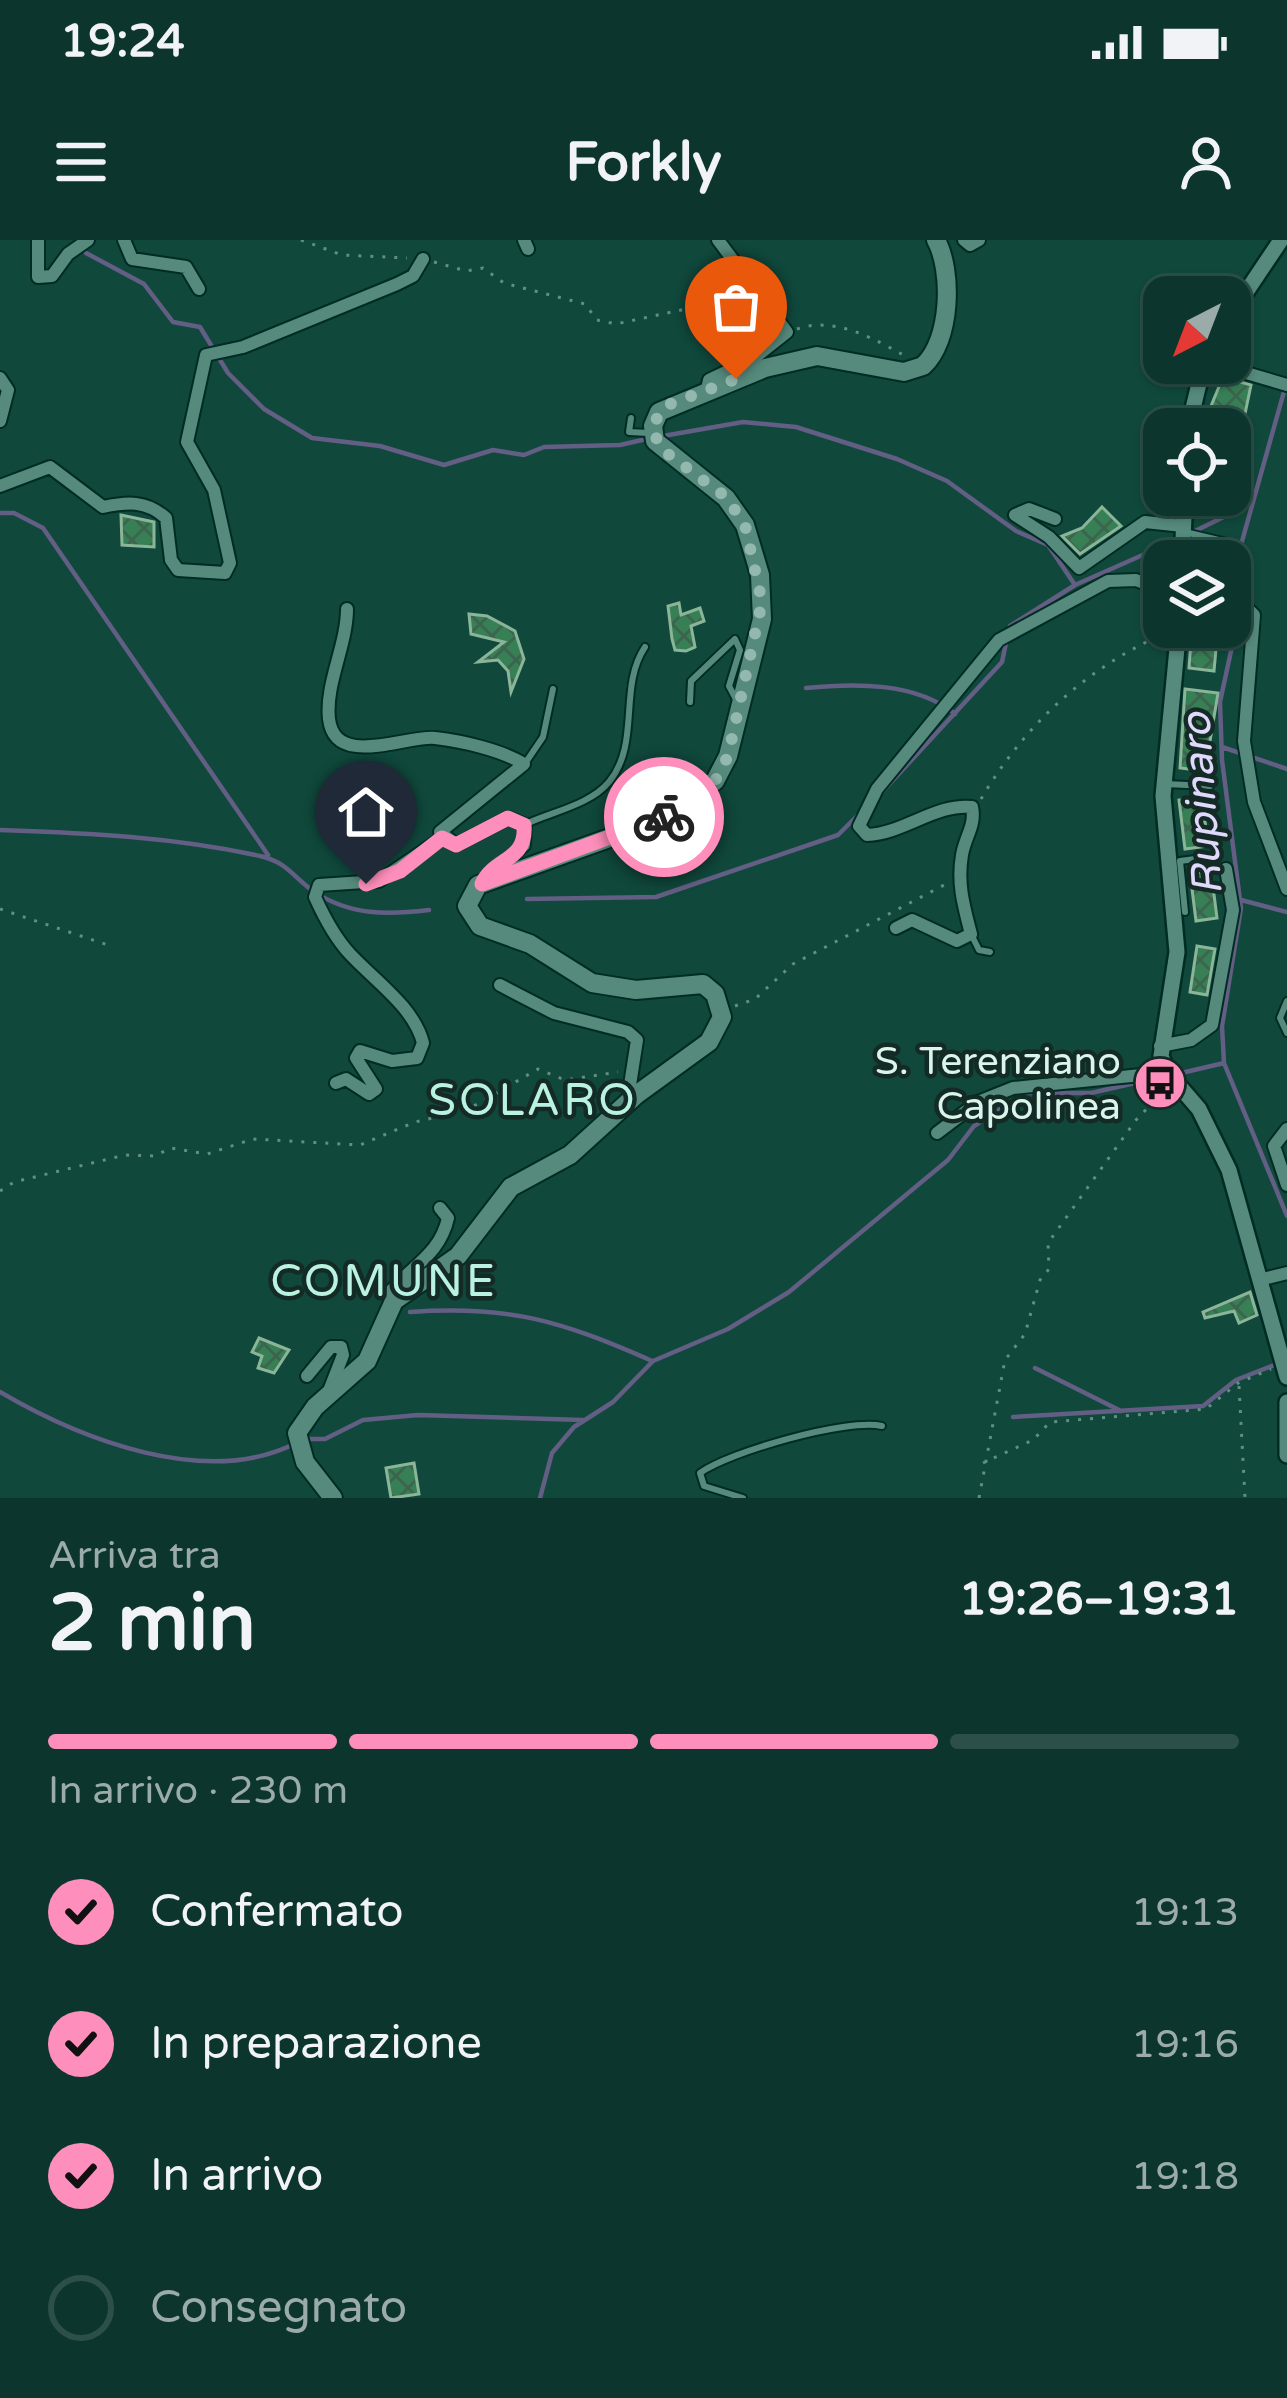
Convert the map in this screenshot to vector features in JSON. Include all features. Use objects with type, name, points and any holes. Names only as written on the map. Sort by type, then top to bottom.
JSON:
[{"type":"main road","points":[[333,1498],[305,1462],[297,1433],[304,1418],[367,1361],[394,1300],[458,1256],[512,1187],[570,1155],[636,1095],[718,1031],[722,1010],[703,984],[636,990],[592,983],[530,944],[480,926],[467,906],[472,891],[482,884],[624,835],[695,797],[715,781],[728,756],[762,602],[745,525],[726,497],[655,440],[659,412],[707,389],[817,356],[904,372],[923,366],[941,334],[945,271],[936,240]]},
{"type":"street","points":[[38,240],[38,277],[52,277],[68,254],[88,240]]},
{"type":"street","points":[[124,240],[132,259],[186,267],[199,289]]},
{"type":"street","points":[[707,389],[709,380],[753,359],[787,332],[718,240]]},
{"type":"street","points":[[964,240],[970,245],[979,240]]},
{"type":"street","points":[[1251,285],[1281,240]]},
{"type":"street","points":[[0,486],[50,467],[103,507],[128,501],[157,510],[171,531],[174,566],[184,573],[222,575],[230,563],[220,539],[221,514],[188,442],[206,355],[243,347],[398,284],[412,276],[422,259]]},
{"type":"street","points":[[1251,375],[1281,384]]},
{"type":"street","points":[[0,378],[8,390],[0,421]]},
{"type":"street","points":[[1055,519],[1029,509],[1015,515],[1049,537],[1079,568],[1145,522],[1183,529]]},
{"type":"street","points":[[1182,540],[1183,516]]},
{"type":"street","points":[[896,928],[912,920],[957,941],[971,934],[960,878],[962,850],[975,818],[972,806],[867,835],[860,826],[877,789],[999,640],[1108,581],[1143,582]]},
{"type":"street","points":[[347,609],[328,716],[343,740],[371,748],[436,738],[524,764]]},
{"type":"street","points":[[1251,612],[1244,741],[1254,802],[1287,889]]},
{"type":"street","points":[[1177,648],[1164,784],[1175,861],[1177,952],[1160,1046],[1169,1073],[1199,1109],[1229,1170],[1286,1371]]},
{"type":"street","points":[[336,1083],[346,1079],[369,1094],[376,1089],[356,1058],[360,1051],[407,1062],[417,1058],[423,1043],[409,1016],[347,951],[323,915],[314,897],[319,885],[379,880],[442,838],[445,825],[524,764]]},
{"type":"street","points":[[442,838],[456,845],[508,818],[524,825],[524,845],[515,857],[488,872],[482,884]]},
{"type":"street","points":[[1160,1046],[1191,1040],[1213,1025],[1233,910],[1222,863]]},
{"type":"street","points":[[500,985],[554,1013],[628,1032],[637,1040],[630,1084],[636,1095]]},
{"type":"street","points":[[938,1133],[978,1102],[1013,1088],[1169,1073]]},
{"type":"street","points":[[1287,1129],[1274,1146],[1287,1185]]},
{"type":"street","points":[[394,1300],[391,1291],[434,1252],[444,1233],[448,1218],[440,1208]]},
{"type":"street","points":[[1262,1279],[1287,1273]]},
{"type":"street","points":[[308,1376],[331,1348],[341,1347],[343,1355],[326,1400]]},
{"type":"street","points":[[1287,1402],[1287,1455]]},
{"type":"lane","points":[[631,418],[629,432],[655,440]]},
{"type":"lane","points":[[1183,529],[1221,540]]},
{"type":"lane","points":[[690,702],[691,680],[736,639],[740,650],[729,686],[740,705]]},
{"type":"lane","points":[[524,825],[585,800],[609,782],[628,736],[632,676],[645,647]]},
{"type":"lane","points":[[524,764],[543,737],[553,688]]},
{"type":"lane","points":[[1164,784],[1210,786]]},
{"type":"lane","points":[[1185,912],[1175,861],[1222,863]]},
{"type":"lane","points":[[971,934],[979,950],[990,952]]},
{"type":"lane","points":[[1287,1001],[1280,1018],[1287,1034]]},
{"type":"lane","points":[[743,1498],[704,1486],[700,1473],[793,1440],[850,1426],[882,1426]]},
{"type":"path","points":[[301,240],[342,255],[422,259],[466,272],[482,268],[504,284],[585,304],[597,320],[616,324],[709,304],[741,325],[787,332],[812,323],[840,327],[923,366]]},
{"type":"path","points":[[983,816],[980,800],[1029,728],[1066,693],[1143,643]]},
{"type":"path","points":[[722,1010],[755,999],[793,964],[960,878]]},
{"type":"path","points":[[0,909],[33,925],[64,928],[112,946]]},
{"type":"path","points":[[0,1191],[14,1182],[125,1155],[154,1156],[171,1148],[207,1154],[253,1139],[361,1144],[415,1122],[467,1110],[538,1069],[565,1080],[618,1072],[633,1059]]},
{"type":"path","points":[[979,1498],[1005,1360],[1036,1305],[1040,1280],[1049,1269],[1048,1243],[1169,1073]]},
{"type":"path","points":[[983,1463],[1033,1440],[1050,1422],[1206,1409],[1238,1383],[1286,1371]]},
{"type":"path","points":[[1238,1383],[1245,1498]]},
{"type":"building","points":[[1220,384],[1251,385],[1246,408],[1210,408]]},
{"type":"building","points":[[1102,507],[1121,526],[1080,554],[1062,536],[1082,528]]},
{"type":"building","points":[[121,515],[154,522],[154,547],[122,545]]},
{"type":"building","points":[[679,603],[681,615],[700,608],[704,621],[691,626],[695,647],[686,651],[675,650],[672,639],[668,606]]},
{"type":"building","points":[[469,614],[487,616],[515,631],[524,659],[511,692],[508,671],[498,660],[478,662],[504,642],[471,634]]},
{"type":"building","points":[[1190,648],[1216,648],[1214,671],[1189,668]]},
{"type":"building","points":[[1185,689],[1218,693],[1205,771],[1180,768]]},
{"type":"building","points":[[1202,798],[1208,846],[1185,849],[1179,800]]},
{"type":"building","points":[[1211,871],[1217,918],[1196,921],[1190,873]]},
{"type":"building","points":[[1197,946],[1215,949],[1207,995],[1190,992]]},
{"type":"building","points":[[1250,1292],[1257,1315],[1239,1323],[1234,1311],[1205,1318],[1203,1312]]},
{"type":"building","points":[[259,1338],[289,1350],[274,1373],[258,1368],[262,1356],[252,1352]]},
{"type":"building","points":[[414,1463],[419,1494],[391,1498],[386,1468]]},
{"type":"waterway","points":[[86,253],[144,284],[173,322],[200,327],[228,373],[264,409],[312,438],[380,446],[444,465],[493,450],[524,455],[544,447],[620,445],[651,438]]},
{"type":"waterway","name":"Rupinaro","points":[[1285,388],[1239,552],[1236,628],[1220,702],[1222,760],[1241,908],[1222,1026],[1224,1063],[1287,1216]]},
{"type":"waterway","points":[[663,436],[743,422],[796,427],[897,459],[947,481],[1016,531],[1048,545],[1075,585]]},
{"type":"waterway","points":[[0,513],[14,513],[43,528],[268,855]]},
{"type":"waterway","points":[[1191,533],[1226,516]]},
{"type":"waterway","points":[[1010,626],[1075,585],[1181,538]]},
{"type":"waterway","points":[[882,792],[1002,662],[1006,643]]},
{"type":"waterway","points":[[806,688],[844,685],[903,690],[955,714]]},
{"type":"waterway","points":[[1222,747],[1287,769]]},
{"type":"waterway","points":[[527,899],[656,897],[838,835],[861,812]]},
{"type":"waterway","points":[[0,830],[131,837],[228,850],[277,862],[313,891],[341,905],[384,913],[429,910]]},
{"type":"waterway","points":[[1241,900],[1287,912]]},
{"type":"waterway","points":[[1177,1074],[1224,1063]]},
{"type":"waterway","points":[[540,1498],[552,1453],[574,1427],[613,1402],[653,1361],[728,1329],[789,1292],[948,1160],[974,1126],[1025,1093],[1091,1093],[1166,1076]]},
{"type":"waterway","points":[[410,1312],[477,1311],[534,1319],[590,1335],[652,1361]]},
{"type":"waterway","points":[[1013,1417],[1203,1406],[1236,1380],[1277,1364]]},
{"type":"waterway","points":[[1035,1368],[1121,1411]]},
{"type":"waterway","points":[[0,1392],[105,1441],[184,1459],[261,1456],[296,1443]]},
{"type":"waterway","points":[[306,1439],[325,1439],[363,1420],[418,1415],[583,1420]]},
{"type":"way so far","points":[[664,817],[715,781],[728,756],[762,619],[762,602],[760,575],[745,525],[726,497],[660,448],[652,426],[665,406],[736,379]]},
{"type":"place","name":"S. Terenziano Capolinea","points":[[1160,1083]]},
{"type":"district","name":"SOLARO","points":[[533,1101]]},
{"type":"district","name":"COMUNE","points":[[384,1282]]},
{"type":"route","points":[[366,884],[400,871],[442,838],[456,845],[508,818],[524,825],[524,845],[515,857],[488,872],[482,884],[664,817]]}]
